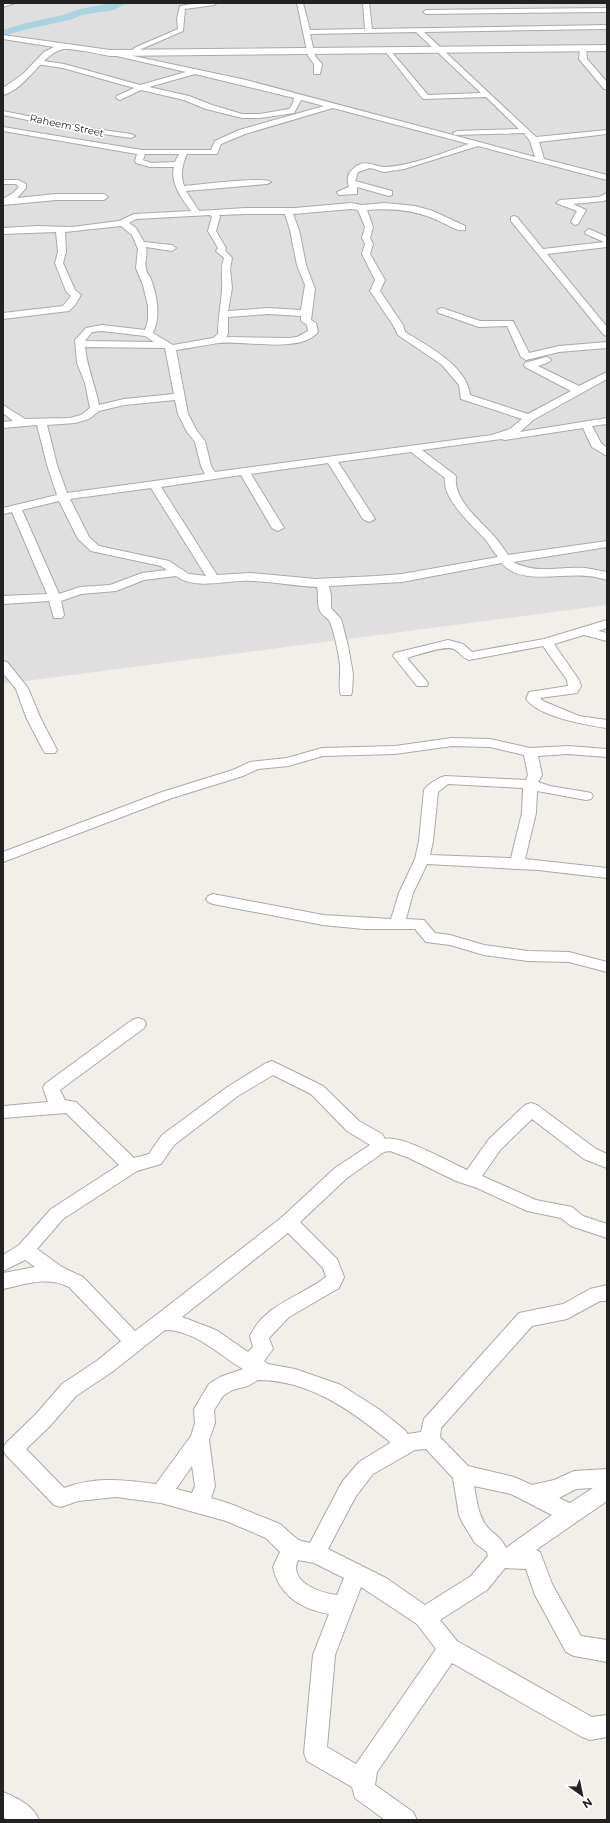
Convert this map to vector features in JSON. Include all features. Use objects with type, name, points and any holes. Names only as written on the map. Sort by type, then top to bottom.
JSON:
[{"type":"street","points":[[3,4],[12,3]]},
{"type":"street","points":[[135,53],[136,49],[181,30],[180,19],[182,8],[214,3]]},
{"type":"street","points":[[300,3],[312,50],[312,56],[318,64],[317,72]]},
{"type":"street","points":[[366,3],[369,31]]},
{"type":"street","points":[[418,30],[429,27],[425,3]]},
{"type":"street","points":[[486,3],[488,11]]},
{"type":"street","points":[[426,12],[603,12]]},
{"type":"street","points":[[307,32],[607,27]]},
{"type":"street","points":[[575,28],[582,37],[587,49],[583,58],[606,86]]},
{"type":"street","points":[[418,30],[526,131],[534,140],[540,159]]},
{"type":"street","points":[[3,37],[110,54],[197,71],[540,159],[607,178]]},
{"type":"street","points":[[3,92],[26,76],[49,53],[63,46]]},
{"type":"street","points":[[110,54],[312,50],[607,48]]},
{"type":"street","points":[[388,50],[426,97],[486,95]]},
{"type":"street","points":[[40,62],[64,66],[186,98],[209,107],[248,117],[292,110],[297,104],[298,98]]},
{"type":"street","points":[[120,98],[142,87],[197,71]]},
{"type":"street","points":[[3,129],[85,142],[110,148],[142,152],[214,152],[218,143],[242,132],[331,106]]},
{"type":"street","name":"Raheem Street","points":[[3,112],[131,136]]},
{"type":"street","points":[[85,142],[100,131]]},
{"type":"street","points":[[437,133],[526,131]]},
{"type":"street","points":[[534,140],[607,132]]},
{"type":"street","points":[[389,193],[352,185],[355,170],[370,165],[384,170],[404,167],[479,144]]},
{"type":"street","points":[[142,152],[139,161],[144,164],[170,165],[180,163]]},
{"type":"street","points":[[184,153],[177,169],[181,189],[196,213]]},
{"type":"street","points":[[3,182],[18,182],[23,186],[18,192],[4,201]]},
{"type":"street","points":[[181,189],[267,182]]},
{"type":"street","points":[[575,222],[582,210],[560,202],[601,199],[607,196]]},
{"type":"street","points":[[4,201],[26,201],[56,197],[104,197]]},
{"type":"street","points":[[3,232],[37,229],[79,229],[121,222],[134,217],[196,213],[288,211],[351,206],[362,208],[385,206],[415,209],[430,213],[462,228]]},
{"type":"street","points":[[362,208],[369,227],[366,238],[369,244],[366,254],[380,280],[375,291],[398,325],[401,333],[446,363],[464,385],[464,397],[529,418]]},
{"type":"street","points":[[80,344],[170,347],[217,340],[288,341],[300,338],[313,332],[311,323],[306,321],[306,302],[309,297],[310,289],[301,263],[294,226],[288,211]]},
{"type":"street","points":[[212,213],[216,218],[212,231],[222,248],[220,251],[228,258],[226,269],[227,288],[223,314],[223,334],[217,340]]},
{"type":"street","points":[[514,219],[607,333]]},
{"type":"street","points":[[121,222],[128,225],[142,244],[143,254],[141,268],[146,278],[153,308],[152,328],[148,333]]},
{"type":"street","points":[[3,316],[66,310],[72,303],[76,295],[71,291],[59,264],[62,252],[60,230]]},
{"type":"street","points":[[589,232],[607,240]]},
{"type":"street","points":[[142,244],[172,248]]},
{"type":"street","points":[[542,252],[607,244]]},
{"type":"street","points":[[223,314],[268,311],[306,313]]},
{"type":"street","points":[[442,311],[479,324],[510,323],[526,357],[559,348],[607,345]]},
{"type":"street","points":[[95,409],[90,384],[82,363],[80,340],[89,330],[102,328],[148,333],[170,347],[181,396],[183,414],[192,432],[200,441],[206,466],[212,476]]},
{"type":"street","points":[[559,348],[562,355],[529,365],[578,390]]},
{"type":"street","points":[[494,438],[514,431],[529,418],[607,375]]},
{"type":"street","points":[[3,425],[22,422],[80,419],[95,409],[146,398],[181,396]]},
{"type":"street","points":[[3,408],[22,422]]},
{"type":"street","points":[[42,421],[52,465],[63,497],[84,539],[95,549],[165,563],[185,577],[214,580],[250,577],[322,582],[402,578],[504,559],[607,544]]},
{"type":"street","points":[[3,511],[63,497],[413,448],[518,436],[607,421]]},
{"type":"street","points":[[586,424],[596,445],[607,453]]},
{"type":"street","points":[[413,448],[451,477],[450,484],[461,506],[472,521],[489,537],[509,564],[523,571],[531,572],[585,572],[607,576]]},
{"type":"street","points":[[331,459],[369,519]]},
{"type":"street","points":[[244,471],[278,528]]},
{"type":"street","points":[[154,484],[214,580]]},
{"type":"street","points":[[16,508],[55,598],[58,615]]},
{"type":"street","points":[[3,600],[55,598],[80,591],[112,588],[142,577],[178,572]]},
{"type":"street","points":[[322,582],[325,596],[323,606],[326,612],[335,619],[347,666],[348,684],[346,692]]},
{"type":"street","points":[[422,683],[400,656],[448,644],[459,647],[469,656],[546,642],[607,624]]},
{"type":"street","points":[[585,631],[607,637]]},
{"type":"street","points":[[546,642],[573,680],[575,686],[572,690],[534,695],[533,699],[538,704],[576,720],[607,724]]},
{"type":"street","points":[[3,665],[22,688],[33,717],[50,750]]},
{"type":"street","points":[[3,857],[167,795],[238,773],[255,765],[288,762],[322,752],[395,750],[452,742],[490,744],[530,752],[568,750],[607,753]]},
{"type":"street","points":[[517,863],[529,814],[530,784],[535,775],[530,752]]},
{"type":"street","points":[[397,924],[406,893],[422,859],[426,841],[430,790],[445,780],[530,784],[542,790],[563,791],[586,796]]},
{"type":"street","points":[[422,859],[517,863],[574,868],[607,873]]},
{"type":"street","points":[[213,899],[252,905],[310,919],[358,923],[419,924],[431,938],[450,940],[484,950],[528,956],[569,957],[607,967]]},
{"type":"street","points":[[59,1107],[51,1088],[138,1024]]},
{"type":"street","points":[[3,1264],[25,1250],[57,1214],[131,1166],[155,1158],[168,1140],[232,1092],[272,1067],[317,1090],[353,1126],[376,1139],[379,1147]]},
{"type":"street","points":[[3,1112],[70,1106],[131,1166]]},
{"type":"street","points":[[470,1179],[494,1144],[531,1109],[590,1154],[607,1161]]},
{"type":"street","points":[[607,1231],[577,1221],[566,1212],[533,1206],[483,1183],[462,1176],[415,1153],[391,1144],[379,1147],[341,1173],[287,1223],[162,1322],[134,1342],[105,1366],[69,1390],[43,1420],[8,1444],[60,1498],[78,1492],[116,1488],[161,1494],[228,1512],[273,1532],[292,1548],[317,1554],[378,1585],[426,1617],[449,1649],[590,1729],[607,1726]]},
{"type":"street","points":[[161,1494],[199,1440],[205,1423],[204,1410],[216,1390],[228,1383],[241,1380],[255,1372],[258,1368],[263,1349],[259,1336],[282,1311],[332,1283],[335,1277],[331,1264],[299,1231],[287,1223]]},
{"type":"street","points":[[25,1250],[76,1282],[134,1342]]},
{"type":"street","points":[[3,1281],[43,1273],[63,1275]]},
{"type":"street","points":[[607,1293],[597,1294],[567,1311],[526,1319],[431,1424],[430,1440],[462,1474],[469,1514],[482,1536],[494,1545],[505,1558],[533,1559],[543,1588],[574,1645],[607,1651]]},
{"type":"street","points":[[162,1322],[175,1322],[209,1336],[258,1368],[295,1377],[334,1391],[373,1416],[399,1437],[400,1448]]},
{"type":"street","points":[[199,1440],[205,1486],[199,1504]]},
{"type":"street","points":[[317,1554],[318,1548],[349,1489],[366,1468],[412,1441],[430,1440]]},
{"type":"street","points":[[462,1474],[514,1486],[571,1514]]},
{"type":"street","points":[[531,1494],[557,1489],[574,1480],[607,1478]]},
{"type":"street","points":[[426,1617],[479,1583],[505,1558],[607,1490]]},
{"type":"street","points":[[292,1548],[284,1567],[286,1577],[302,1595],[327,1604],[343,1606]]},
{"type":"street","points":[[356,1574],[324,1655],[314,1753],[364,1781]]},
{"type":"street","points":[[405,1820],[363,1790],[366,1768],[449,1649]]},
{"type":"street","points":[[3,1804],[14,1810],[26,1820]]},
{"type":"shaded area","points":[[3,3],[607,3],[607,605],[3,684]]},
{"type":"waterway","points":[[3,33],[26,26],[66,18],[80,12],[110,8],[122,3]]}]
